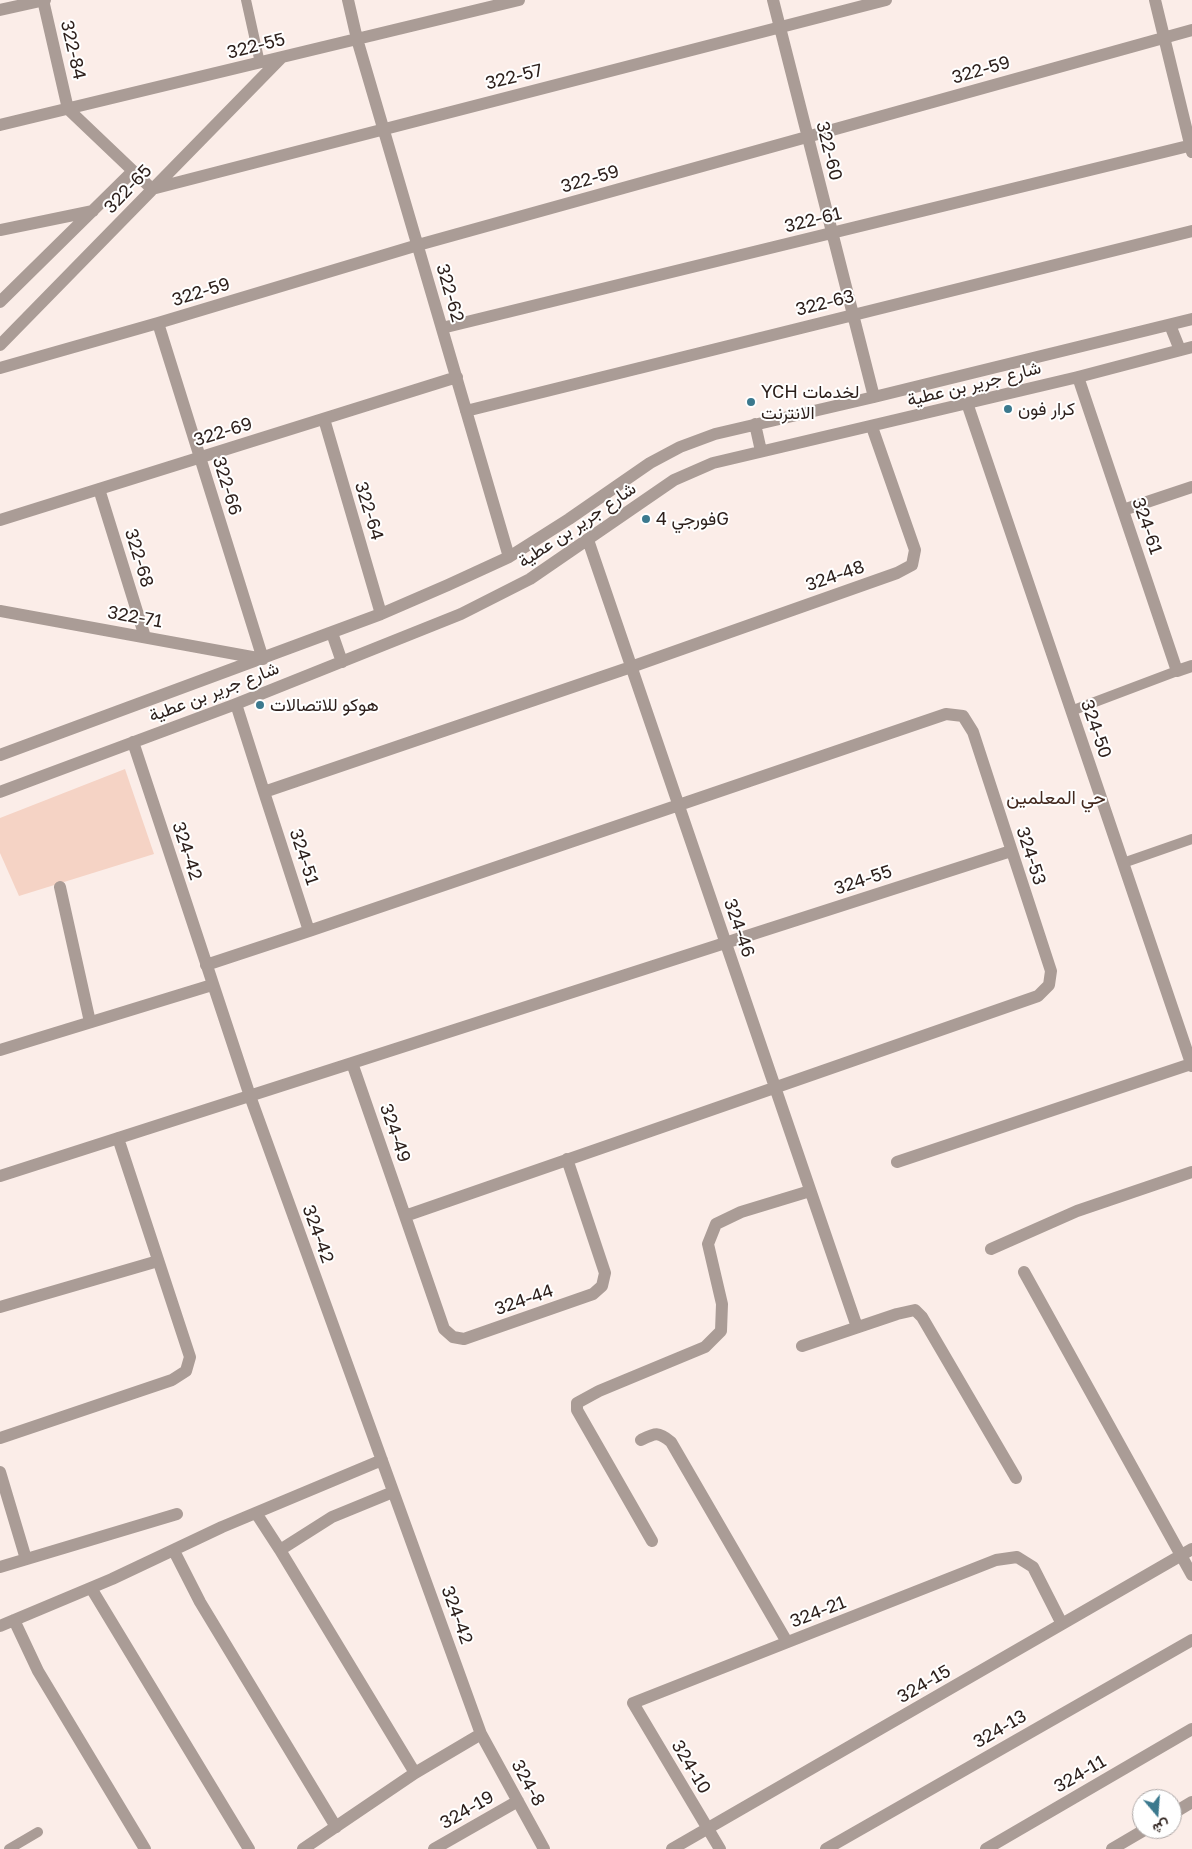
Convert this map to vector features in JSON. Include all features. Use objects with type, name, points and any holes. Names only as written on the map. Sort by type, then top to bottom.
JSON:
[{"type":"street","points":[[0,10],[44,0]]},
{"type":"street","name":"322-84","points":[[44,0],[68,109]]},
{"type":"street","name":"322-62","points":[[348,0],[357,39],[383,129],[509,556]]},
{"type":"street","name":"322-55","points":[[0,125],[520,0]]},
{"type":"street","name":"322-60","points":[[773,0],[874,398]]},
{"type":"street","name":"322-57","points":[[152,189],[886,0]]},
{"type":"street","points":[[1155,0],[1191,147]]},
{"type":"street","name":"322-59","points":[[0,368],[158,324],[418,245],[1192,30]]},
{"type":"street","name":"322-65","points":[[2,340],[281,58]]},
{"type":"street","points":[[68,109],[152,189]]},
{"type":"street","name":"322-61","points":[[442,328],[1191,147]]},
{"type":"street","name":"322-65","points":[[0,302],[134,172]]},
{"type":"street","points":[[0,230],[93,211]]},
{"type":"street","name":"322-63","points":[[466,411],[1192,230]]},
{"type":"street","name":"شارع جرير بن عطية","points":[[0,755],[382,614],[509,556],[569,519],[650,463],[680,447],[706,437],[755,424],[874,398],[1192,319]]},
{"type":"street","name":"322-66","points":[[158,324],[263,659]]},
{"type":"street","points":[[1170,325],[1186,348]]},
{"type":"street","name":"شارع جرير بن عطية","points":[[0,792],[236,704],[461,614],[530,579],[674,480],[713,464],[761,451],[872,427],[1078,377],[1186,348]]},
{"type":"street","name":"322-69","points":[[0,520],[457,377]]},
{"type":"street","name":"324-61","points":[[1078,377],[1177,671]]},
{"type":"street","name":"324-50","points":[[967,403],[1192,1065]]},
{"type":"street","name":"322-64","points":[[324,419],[382,614]]},
{"type":"street","points":[[755,424],[761,451]]},
{"type":"street","name":"324-48","points":[[631,667],[897,573],[912,565],[915,550],[872,427]]},
{"type":"street","points":[[1123,510],[1192,487]]},
{"type":"street","name":"322-68","points":[[99,489],[146,637]]},
{"type":"street","name":"324-46","points":[[588,540],[856,1327]]},
{"type":"street","name":"322-71","points":[[0,610],[263,659]]},
{"type":"street","points":[[332,633],[342,662]]},
{"type":"street","points":[[1177,671],[1192,666]]},
{"type":"street","points":[[264,792],[631,667]]},
{"type":"street","name":"324-51","points":[[236,704],[309,930]]},
{"type":"street","name":"324-53","points":[[678,805],[946,714],[963,716],[973,732],[1050,971],[1049,985],[1038,996],[775,1089]]},
{"type":"street","name":"324-42","points":[[133,742],[250,1096],[481,1734]]},
{"type":"street","points":[[206,966],[678,805]]},
{"type":"street","name":"324-55","points":[[725,943],[1012,851]]},
{"type":"street","points":[[60,887],[90,1022]]},
{"type":"street","points":[[0,1176],[725,943]]},
{"type":"street","points":[[0,1050],[212,985]]},
{"type":"street","name":"324-49","points":[[352,1063],[405,1216]]},
{"type":"street","points":[[897,1162],[1192,1065]]},
{"type":"street","points":[[405,1216],[775,1089]]},
{"type":"street","points":[[0,1438],[172,1380],[186,1371],[190,1357],[118,1138]]},
{"type":"street","name":"324-44","points":[[405,1216],[444,1329],[453,1337],[464,1339],[594,1294],[602,1286],[605,1273],[567,1159]]},
{"type":"street","points":[[991,1249],[1077,1211],[1192,1172]]},
{"type":"street","points":[[652,1541],[577,1410],[577,1403],[599,1390],[706,1347],[722,1330],[722,1304],[708,1244],[716,1224],[741,1212],[810,1192]]},
{"type":"street","points":[[0,1307],[158,1260]]},
{"type":"street","points":[[1024,1272],[1192,1575]]},
{"type":"street","points":[[802,1346],[856,1327],[915,1310],[922,1317],[1016,1478]]},
{"type":"street","points":[[641,1440],[652,1434],[662,1434],[671,1442],[787,1642]]},
{"type":"street","points":[[0,1626],[92,1588],[222,1527],[382,1460]]},
{"type":"street","points":[[0,1472],[26,1559]]},
{"type":"street","points":[[280,1550],[332,1517],[393,1492]]},
{"type":"street","points":[[256,1513],[415,1774]]},
{"type":"street","points":[[0,1568],[177,1514]]},
{"type":"street","name":"324-15","points":[[672,1849],[1192,1548]]},
{"type":"street","points":[[174,1550],[200,1602],[336,1828]]},
{"type":"street","name":"324-21","points":[[632,1703],[996,1560],[1017,1557],[1033,1567],[1062,1624]]},
{"type":"street","points":[[92,1588],[249,1849]]},
{"type":"street","points":[[14,1620],[38,1671],[145,1849]]},
{"type":"street","name":"324-13","points":[[826,1849],[1192,1640]]},
{"type":"street","name":"324-10","points":[[632,1703],[720,1849]]},
{"type":"street","name":"324-11","points":[[986,1849],[1192,1729]]},
{"type":"street","points":[[303,1849],[415,1774],[481,1734]]},
{"type":"street","name":"324-8","points":[[481,1734],[544,1849]]},
{"type":"street","name":"324-19","points":[[434,1849],[518,1801]]},
{"type":"street","points":[[1112,1849],[1132,1837]]},
{"type":"lane","points":[[246,0],[260,63]]},
{"type":"lane","points":[[1071,711],[1177,671]]},
{"type":"lane","points":[[1123,863],[1192,839]]},
{"type":"lane","points":[[9,1849],[38,1832]]},
{"type":"shaded area","points":[[125,769],[154,854],[19,896],[0,853],[0,818]]},
{"type":"place","name":"YCH لخدمات الانترنت","points":[[751,402]]},
{"type":"place","name":"كرار فون","points":[[1008,409]]},
{"type":"place","name":"فورجي 4G","points":[[646,519]]},
{"type":"place","name":"هوكو للاتصالات","points":[[260,705]]},
{"type":"district","name":"حي المعلمين","points":[[1056,798]]}]
